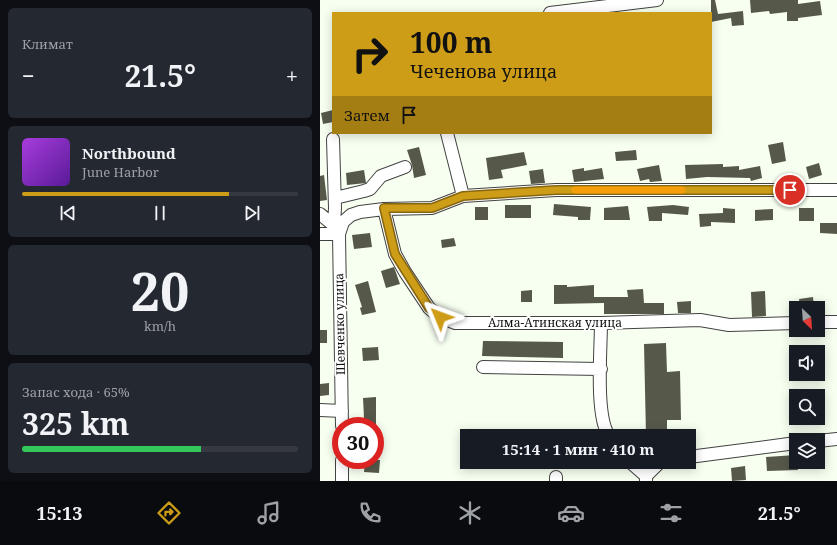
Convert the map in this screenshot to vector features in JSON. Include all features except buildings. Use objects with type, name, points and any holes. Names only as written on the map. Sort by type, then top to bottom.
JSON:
[{"type":"street","points":[[558,12],[657,0]]},
{"type":"street","points":[[447,134],[463,196]]},
{"type":"street","name":"Шевченко улица","points":[[332,139],[335,198],[339,228],[342,417]]},
{"type":"street","points":[[335,198],[364,192],[370,189],[381,176],[405,167]]},
{"type":"street","points":[[320,234],[339,228],[350,215],[360,212],[384,208],[432,208],[463,196],[556,190],[837,190]]},
{"type":"street","name":"Алма-Атинская улица","points":[[384,208],[395,254],[429,308],[440,317],[454,323],[601,323],[700,320],[729,325],[789,323]]},
{"type":"street","points":[[320,214],[339,228]]},
{"type":"street","points":[[825,322],[837,322]]},
{"type":"street","points":[[601,323],[601,410],[605,429]]},
{"type":"street","points":[[483,367],[601,370]]},
{"type":"street","points":[[320,410],[342,411]]},
{"type":"street","points":[[825,440],[837,439]]},
{"type":"street","points":[[696,456],[789,443]]},
{"type":"street","points":[[342,469],[342,481]]},
{"type":"street","points":[[637,469],[646,479],[654,469]]},
{"type":"slow traffic","points":[[575,190],[682,190]]},
{"type":"route","points":[[440,317],[429,308],[395,254],[384,208],[432,208],[463,196],[556,190],[790,190]]}]
